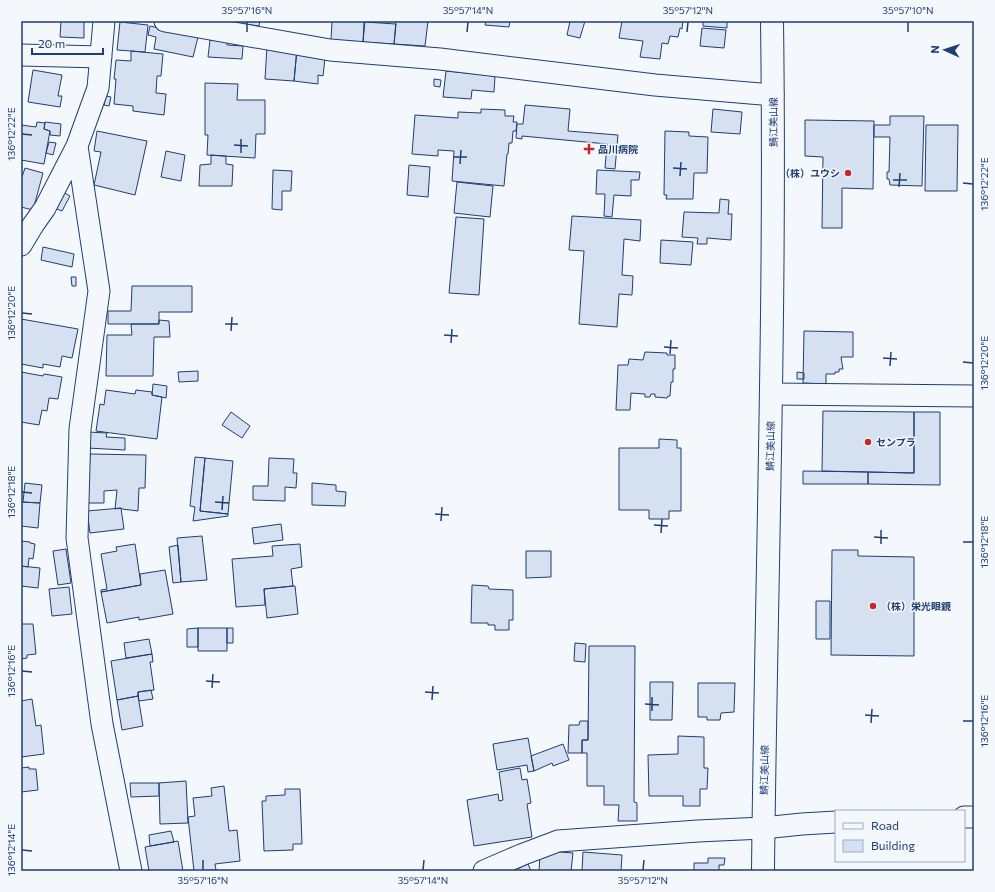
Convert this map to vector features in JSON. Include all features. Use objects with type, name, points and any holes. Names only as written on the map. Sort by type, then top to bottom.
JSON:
[{"type":"main road","name":"鯖江美山線","points":[[762,871],[771,394],[772,21]]},
{"type":"street","points":[[21,245],[27,223],[46,208],[77,146],[98,88],[104,21]]},
{"type":"street","points":[[165,21],[330,50],[440,59],[655,85],[773,94]]},
{"type":"street","points":[[21,55],[101,57]]},
{"type":"street","points":[[77,146],[99,291],[80,429],[77,538],[102,724],[131,871]]},
{"type":"street","points":[[771,394],[974,396]]},
{"type":"street","points":[[484,871],[558,841],[835,822]]},
{"type":"building","points":[[61,21],[84,21],[84,38],[60,37]]},
{"type":"building","points":[[237,21],[260,21],[259,26],[237,23]]},
{"type":"building","points":[[332,21],[365,21],[363,42],[331,40]]},
{"type":"building","points":[[396,21],[428,21],[425,46],[394,44]]},
{"type":"building","points":[[486,21],[510,21],[509,27],[485,25]]},
{"type":"building","points":[[570,21],[585,21],[580,38],[567,35]]},
{"type":"building","points":[[622,21],[683,21],[682,29],[680,28],[678,37],[670,36],[668,44],[662,43],[660,59],[640,57],[643,41],[619,38]]},
{"type":"building","points":[[703,21],[727,21],[727,28],[703,26]]},
{"type":"building","points":[[120,22],[148,25],[145,52],[117,50]]},
{"type":"building","points":[[364,22],[396,24],[394,44],[363,42]]},
{"type":"building","points":[[150,26],[198,37],[193,57],[154,49],[156,37],[148,35]]},
{"type":"building","points":[[702,28],[726,30],[724,48],[700,46]]},
{"type":"building","points":[[210,40],[227,41],[227,45],[243,46],[242,59],[208,57]]},
{"type":"building","points":[[267,46],[297,49],[294,81],[265,79]]},
{"type":"building","points":[[297,49],[325,58],[323,76],[318,75],[318,84],[294,81]]},
{"type":"building","points":[[131,51],[163,54],[161,76],[157,76],[156,93],[166,94],[164,115],[133,111],[133,106],[114,104],[116,60],[131,61]]},
{"type":"building","points":[[33,70],[62,75],[58,96],[62,96],[60,107],[28,102]]},
{"type":"building","points":[[446,71],[495,76],[494,92],[472,90],[471,99],[443,97]]},
{"type":"building","points":[[434,79],[441,80],[440,87],[434,86]]},
{"type":"building","points":[[205,83],[238,84],[237,100],[265,100],[265,134],[256,134],[255,158],[207,155],[208,135],[205,135]]},
{"type":"building","points":[[106,96],[111,97],[109,106],[104,105]]},
{"type":"building","points":[[525,105],[570,109],[568,131],[618,135],[615,169],[605,168],[607,144],[522,136],[522,139],[516,138],[517,124],[523,124]]},
{"type":"building","points":[[481,109],[505,110],[505,116],[514,116],[513,122],[517,122],[516,131],[513,131],[512,143],[509,143],[504,186],[452,181],[454,151],[438,150],[438,156],[412,154],[415,115],[458,118],[458,112],[481,113]]},
{"type":"building","points":[[713,109],[742,112],[740,134],[711,132]]},
{"type":"building","points":[[890,116],[924,116],[922,186],[890,185],[889,179],[887,179],[887,172],[889,172],[890,137],[874,137],[874,125],[890,125]]},
{"type":"building","name":"（株）ユウシ","points":[[805,120],[874,121],[873,189],[842,188],[842,228],[822,228],[823,157],[805,156]]},
{"type":"building","points":[[37,122],[45,123],[44,129],[50,131],[44,164],[21,160],[21,125],[36,127]]},
{"type":"building","points":[[45,122],[61,124],[60,136],[50,135],[50,131],[44,129]]},
{"type":"building","points":[[926,125],[958,125],[957,191],[925,191]]},
{"type":"building","points":[[97,131],[147,141],[135,195],[94,185],[101,152],[94,151]]},
{"type":"building","points":[[665,131],[689,132],[689,136],[708,137],[707,173],[694,173],[693,199],[666,199],[667,195],[664,195]]},
{"type":"building","points":[[49,142],[56,143],[53,155],[46,153]]},
{"type":"building","points":[[166,151],[185,155],[181,181],[161,177]]},
{"type":"building","points":[[211,155],[226,156],[226,164],[233,165],[232,186],[199,186],[200,165],[211,164]]},
{"type":"building","points":[[409,165],[430,167],[428,197],[407,195]]},
{"type":"building","points":[[25,168],[43,173],[33,210],[21,207],[21,177]]},
{"type":"building","points":[[273,170],[292,171],[291,191],[282,191],[282,210],[272,209]]},
{"type":"building","points":[[597,170],[640,172],[639,180],[631,180],[631,196],[614,195],[612,217],[604,216],[605,194],[596,194]]},
{"type":"building","points":[[457,182],[493,186],[490,217],[454,213]]},
{"type":"building","points":[[63,192],[70,196],[62,211],[54,208]]},
{"type":"building","points":[[720,199],[729,200],[728,214],[732,214],[731,240],[707,238],[707,244],[697,244],[698,238],[682,237],[684,212],[719,213]]},
{"type":"building","points":[[572,216],[641,220],[640,241],[624,239],[622,275],[633,276],[632,295],[619,294],[617,327],[579,324],[584,251],[569,250]]},
{"type":"building","points":[[456,217],[484,219],[479,295],[449,293]]},
{"type":"building","points":[[661,240],[693,242],[691,265],[660,263]]},
{"type":"building","points":[[43,247],[74,254],[72,267],[41,260]]},
{"type":"building","points":[[71,277],[76,277],[76,286],[72,286]]},
{"type":"building","points":[[132,286],[192,286],[192,312],[159,312],[159,324],[108,324],[108,311],[131,311]]},
{"type":"building","points":[[21,319],[78,329],[72,358],[62,356],[60,367],[43,364],[43,368],[21,364]]},
{"type":"building","points":[[159,320],[169,321],[170,337],[154,337],[153,376],[106,376],[107,335],[132,335],[131,324],[159,324]]},
{"type":"building","points":[[804,331],[853,332],[853,357],[841,357],[843,369],[839,369],[839,372],[835,372],[835,374],[826,374],[826,384],[803,383]]},
{"type":"building","points":[[645,352],[675,355],[675,369],[673,369],[673,382],[671,382],[670,396],[667,398],[655,397],[655,394],[651,394],[650,397],[645,397],[645,394],[631,393],[630,410],[616,410],[618,365],[628,365],[629,359],[643,360]]},
{"type":"building","points":[[198,371],[198,381],[179,382],[178,372]]},
{"type":"building","points":[[21,372],[43,376],[44,374],[62,377],[58,399],[49,398],[47,411],[42,410],[39,425],[21,422]]},
{"type":"building","points":[[797,372],[804,373],[804,379],[797,379]]},
{"type":"building","points":[[153,384],[167,386],[166,398],[152,395]]},
{"type":"building","points":[[106,390],[135,394],[136,390],[152,392],[152,395],[162,397],[157,439],[96,431],[100,404],[104,405]]},
{"type":"building","name":"センプラ","points":[[823,411],[914,412],[914,473],[822,471]]},
{"type":"building","points":[[231,412],[250,426],[242,438],[222,425]]},
{"type":"building","points":[[914,412],[940,412],[940,485],[868,484],[868,472],[914,473]]},
{"type":"building","points":[[88,432],[107,433],[106,437],[125,438],[125,450],[87,448]]},
{"type":"building","points":[[659,439],[677,440],[677,448],[681,448],[681,511],[669,511],[669,519],[649,519],[649,510],[619,510],[619,448],[659,448]]},
{"type":"building","points":[[90,454],[146,455],[145,488],[139,488],[138,511],[121,508],[115,509],[117,490],[104,491],[104,503],[87,503],[87,476],[89,476]]},
{"type":"building","points":[[195,457],[205,458],[200,511],[228,514],[228,516],[193,521],[195,507],[190,506]]},
{"type":"building","points":[[205,458],[233,461],[228,514],[200,511]]},
{"type":"building","points":[[269,458],[294,459],[293,473],[297,473],[296,488],[285,487],[285,501],[253,500],[253,486],[268,486]]},
{"type":"building","points":[[803,471],[868,472],[868,484],[803,484]]},
{"type":"building","points":[[25,483],[42,485],[40,503],[23,502]]},
{"type":"building","points":[[312,483],[336,485],[336,491],[346,492],[345,506],[312,505]]},
{"type":"building","points":[[21,502],[40,503],[38,528],[21,526]]},
{"type":"building","points":[[121,508],[124,529],[90,533],[87,511]]},
{"type":"building","points":[[281,524],[283,540],[254,544],[252,528]]},
{"type":"building","points":[[202,536],[207,580],[181,582],[177,538]]},
{"type":"building","points":[[21,541],[35,544],[33,559],[29,558],[28,567],[21,566]]},
{"type":"building","points":[[135,544],[141,585],[101,592],[101,590],[107,589],[101,554],[117,551],[116,547]]},
{"type":"building","points":[[300,544],[302,567],[291,569],[293,586],[264,589],[265,605],[236,607],[232,559],[273,556],[272,546]]},
{"type":"building","points":[[178,545],[181,582],[173,583],[169,547]]},
{"type":"building","points":[[66,549],[71,583],[58,585],[53,551]]},
{"type":"building","name":"（株）栄光眼鏡","points":[[832,550],[858,550],[858,556],[914,557],[914,656],[831,655]]},
{"type":"building","points":[[526,551],[551,551],[551,577],[526,578]]},
{"type":"building","points":[[21,566],[40,568],[38,588],[21,586]]},
{"type":"building","points":[[165,570],[173,614],[139,620],[139,617],[107,623],[101,592],[141,585],[140,574]]},
{"type":"building","points":[[472,585],[488,586],[489,589],[513,590],[513,620],[509,620],[509,630],[495,630],[495,625],[488,625],[488,623],[471,623]]},
{"type":"building","points":[[295,586],[298,614],[267,618],[264,589]]},
{"type":"building","points":[[69,587],[72,614],[52,616],[49,589]]},
{"type":"building","points":[[816,601],[830,601],[830,639],[816,639]]},
{"type":"building","points":[[21,624],[33,624],[36,654],[27,655],[27,658],[21,659]]},
{"type":"building","points":[[198,628],[198,647],[187,647],[187,629]]},
{"type":"building","points":[[198,628],[227,628],[227,651],[198,651]]},
{"type":"building","points":[[227,628],[233,628],[233,643],[227,643]]},
{"type":"building","points":[[149,639],[152,654],[126,658],[124,643]]},
{"type":"building","points":[[575,643],[586,644],[585,662],[574,661]]},
{"type":"building","points":[[589,646],[635,646],[634,802],[637,803],[637,821],[618,821],[619,805],[604,805],[604,786],[587,786],[587,753],[582,753],[582,740],[588,740]]},
{"type":"building","points":[[152,654],[153,662],[150,662],[154,690],[138,692],[138,696],[117,700],[111,661]]},
{"type":"building","points":[[650,682],[673,682],[672,720],[650,720]]},
{"type":"building","points":[[698,683],[735,683],[734,712],[721,713],[720,720],[707,720],[707,717],[698,717]]},
{"type":"building","points":[[151,690],[153,699],[139,701],[138,692]]},
{"type":"building","points":[[138,696],[143,726],[122,730],[117,700]]},
{"type":"building","points":[[32,699],[36,726],[41,725],[44,754],[21,757],[21,701]]},
{"type":"building","points":[[580,721],[588,721],[588,740],[582,740],[582,753],[568,753],[569,725],[579,725]]},
{"type":"building","points":[[678,736],[704,737],[704,768],[708,768],[707,789],[700,789],[700,806],[683,806],[683,796],[649,796],[648,755],[678,754]]},
{"type":"building","points":[[528,738],[534,771],[528,772],[527,765],[497,770],[493,744]]},
{"type":"building","points":[[563,744],[569,760],[553,766],[552,763],[534,771],[531,756]]},
{"type":"building","points":[[29,767],[29,769],[36,769],[38,790],[21,792],[21,768]]},
{"type":"building","points":[[520,768],[522,780],[527,779],[531,803],[527,804],[532,837],[474,846],[467,800],[498,794],[499,801],[503,800],[499,772]]},
{"type":"building","points":[[186,781],[188,823],[160,824],[159,783]]},
{"type":"building","points":[[130,783],[159,783],[159,796],[131,797]]},
{"type":"building","points":[[224,786],[229,831],[237,830],[240,861],[215,864],[216,870],[194,871],[188,817],[195,816],[193,798],[212,796],[211,788]]},
{"type":"building","points":[[285,789],[300,789],[302,844],[293,844],[293,850],[264,851],[262,801],[266,801],[266,796],[285,795]]},
{"type":"building","points":[[171,831],[174,842],[150,846],[149,835]]},
{"type":"building","points":[[178,841],[183,871],[149,871],[145,847]]},
{"type":"building","points":[[548,851],[573,853],[571,871],[539,871],[540,856],[547,857]]},
{"type":"building","points":[[583,852],[622,855],[621,871],[582,871]]},
{"type":"building","points":[[708,858],[725,858],[724,865],[719,865],[719,871],[694,871],[694,863],[708,863]]},
{"type":"building","points":[[528,864],[531,871],[513,871]]},
{"type":"place","name":"品川病院","points":[[589,149]]},
{"type":"place","name":"（株）ユウシ","points":[[848,173]]},
{"type":"place","name":"センプラ","points":[[868,442]]},
{"type":"place","name":"（株）栄光眼鏡","points":[[873,606]]}]
